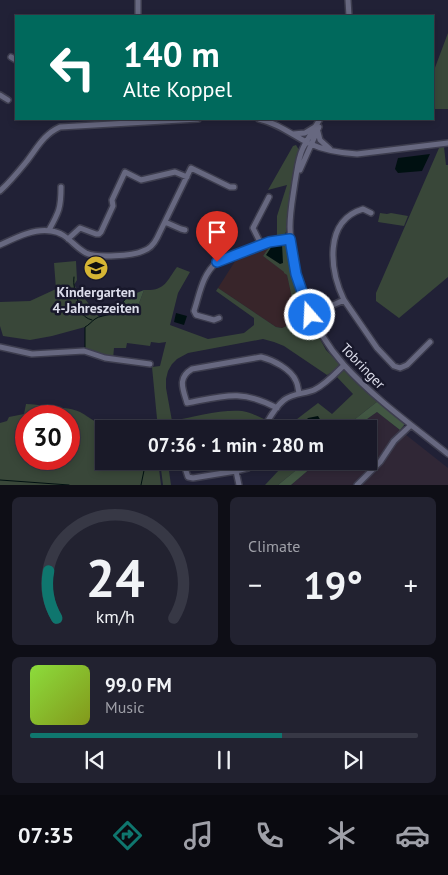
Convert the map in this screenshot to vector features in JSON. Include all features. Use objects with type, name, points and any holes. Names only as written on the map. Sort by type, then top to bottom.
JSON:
[{"type":"street","points":[[138,0],[138,15]]},
{"type":"street","points":[[348,0],[349,15]]},
{"type":"street","points":[[0,95],[8,100]]},
{"type":"street","points":[[0,191],[14,178],[45,136],[52,130],[74,123],[145,120]]},
{"type":"street","points":[[266,120],[309,143],[332,151],[357,154],[448,143]]},
{"type":"street","points":[[292,134],[306,133],[312,130],[319,122]]},
{"type":"street","points":[[319,122],[320,140],[332,151]]},
{"type":"street","name":"Tobringer","points":[[319,122],[309,143],[302,150],[291,212],[290,239],[296,274],[310,315],[329,346],[344,365],[380,399],[448,454]]},
{"type":"street","points":[[0,245],[40,230],[49,230],[62,234],[84,252],[94,255],[136,254],[146,250],[154,243],[191,168],[234,187]]},
{"type":"street","points":[[68,239],[80,228],[96,234],[101,232],[113,206],[112,200],[125,172],[141,180],[176,172],[187,177]]},
{"type":"street","points":[[49,230],[59,211],[61,187]]},
{"type":"street","points":[[261,244],[253,228],[269,197]]},
{"type":"street","points":[[371,213],[363,209],[350,215],[341,224],[336,234],[334,268],[344,300],[375,346],[394,366],[400,368],[407,365],[430,342]]},
{"type":"street","points":[[165,222],[185,230]]},
{"type":"street","points":[[219,318],[214,320],[196,315],[194,311],[205,276],[217,262],[261,244],[274,240],[290,239]]},
{"type":"street","points":[[310,315],[344,300]]},
{"type":"street","points":[[0,347],[32,354],[84,351],[113,360],[150,364]]},
{"type":"street","points":[[277,408],[266,402],[240,395],[186,402],[182,383],[187,372],[192,369],[261,357],[269,359],[293,376],[297,382],[299,393]]},
{"type":"street","points":[[269,420],[283,401],[290,396],[312,391],[322,386],[344,365]]},
{"type":"street","points":[[357,485],[380,462],[394,441],[411,425]]},
{"type":"street","points":[[186,470],[188,477],[193,478],[240,470]]},
{"type":"street","points":[[236,471],[239,485]]},
{"type":"shaded area","points":[[430,154],[422,171],[398,173],[395,169],[398,158]]},
{"type":"shaded area","points":[[271,244],[263,256],[285,272],[292,298],[300,314],[299,318],[307,315],[308,317],[282,328],[276,327],[218,288],[239,255]]},
{"type":"shaded area","points":[[282,244],[283,263],[280,264],[266,255],[272,246]]},
{"type":"shaded area","points":[[176,313],[187,316],[184,325],[174,322]]},
{"type":"shaded area","points":[[377,412],[448,468],[448,485],[291,485],[308,470],[377,470],[377,420],[366,420]]},
{"type":"shaded area","points":[[318,416],[320,420],[307,420]]},
{"type":"green space","points":[[448,33],[448,109],[434,109],[434,70]]},
{"type":"green space","points":[[296,145],[299,150],[290,191],[286,232],[284,235],[277,235],[277,216],[287,185],[268,190],[293,146]]},
{"type":"green space","points":[[444,147],[446,165],[448,165],[448,277],[399,318],[376,301],[376,293],[439,148]]},
{"type":"green space","points":[[380,213],[408,216],[404,226],[378,222]]},
{"type":"green space","points":[[289,239],[292,275],[307,315],[299,319],[298,315],[300,314],[292,298],[287,275],[263,256],[274,240]]},
{"type":"green space","points":[[76,261],[77,280],[74,285],[99,317],[112,313],[120,306],[129,310],[137,309],[144,290],[161,287],[177,267],[190,272],[178,293],[170,325],[208,339],[244,333],[254,325],[254,318],[216,291],[218,288],[276,327],[282,328],[308,317],[326,350],[342,366],[333,374],[332,372],[327,375],[284,346],[263,339],[188,353],[172,364],[166,379],[172,420],[157,420],[152,367],[160,366],[166,342],[151,342],[150,346],[127,343],[126,348],[114,348],[113,359],[85,350],[85,327],[30,340],[3,336],[0,326],[0,302],[30,301],[56,289],[54,263]]},
{"type":"green space","points":[[144,290],[137,309],[129,310],[120,306],[127,297]]},
{"type":"green space","points":[[343,369],[378,401],[354,420],[312,420],[308,418],[307,420],[296,420],[318,403],[332,414],[353,394],[336,376]]},
{"type":"green space","points":[[378,401],[405,424],[400,430],[377,412],[366,420],[354,420]]},
{"type":"green space","points":[[226,411],[248,412],[264,419],[177,420]]},
{"type":"green space","points":[[80,412],[95,421],[95,470],[159,470],[161,485],[0,485],[0,423],[7,421],[9,417],[15,416],[15,470],[80,470]]},
{"type":"green space","points":[[161,470],[169,470],[171,485],[163,485]]},
{"type":"green space","points":[[279,470],[296,470],[278,485],[265,485]]},
{"type":"green space","points":[[296,470],[308,470],[291,485],[278,485]]},
{"type":"waterway","points":[[74,277],[74,287],[81,312],[85,317],[92,320]]},
{"type":"waterway","points":[[85,350],[85,327],[97,318],[113,313],[127,297]]},
{"type":"waterway","points":[[141,485],[144,470]]},
{"type":"waterway","points":[[0,480],[69,485]]},
{"type":"place","name":"Kindergarten 4-Jahreszeiten","points":[[96,268]]},
{"type":"route","points":[[217,262],[261,244],[274,240],[290,239],[296,274],[310,315]]}]
